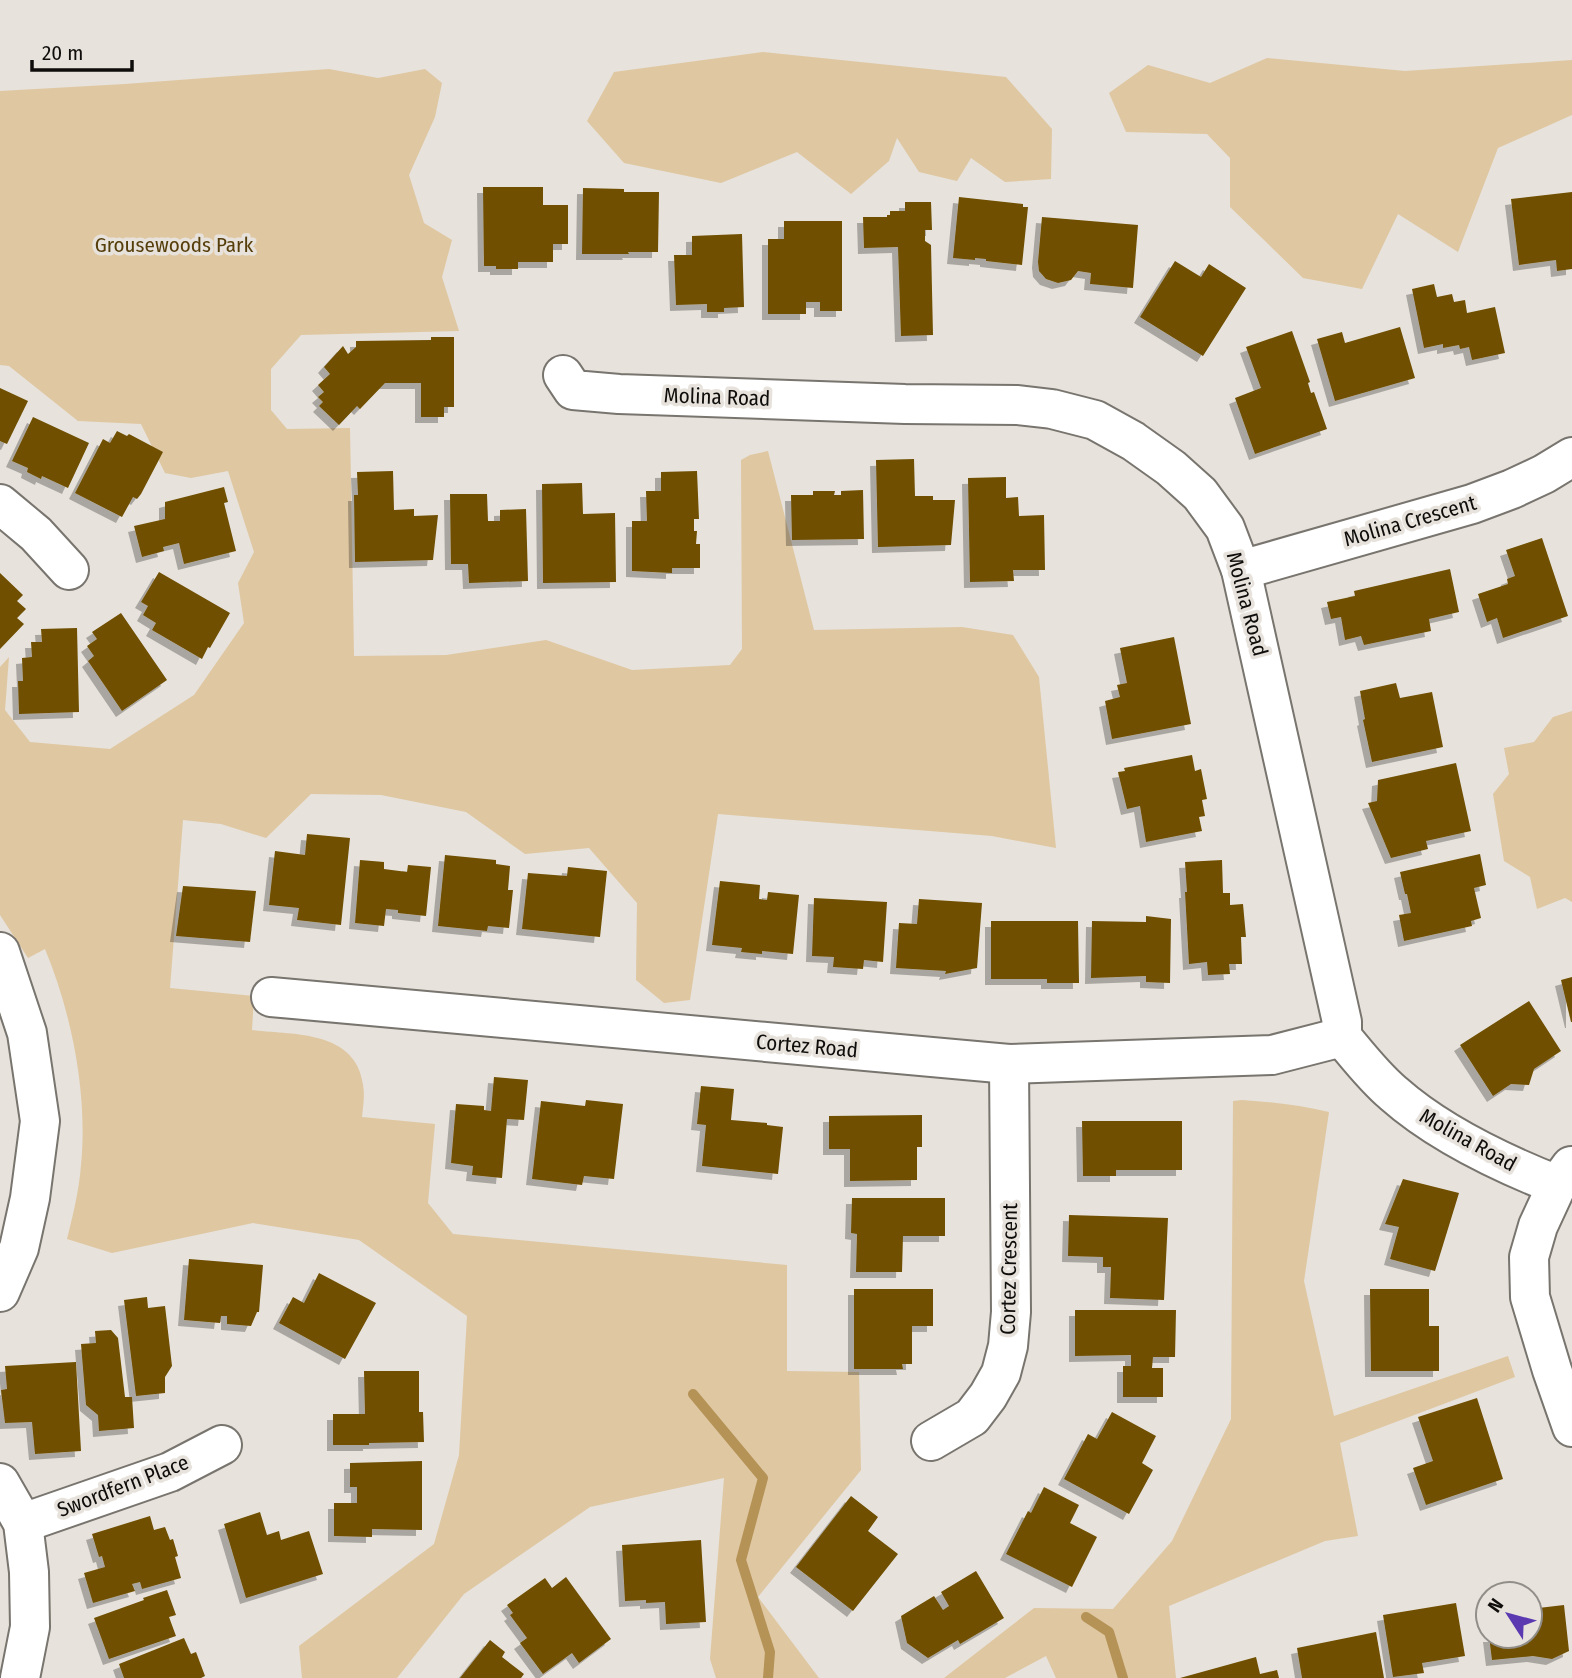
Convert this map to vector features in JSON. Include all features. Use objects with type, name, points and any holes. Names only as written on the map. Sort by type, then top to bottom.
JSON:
[{"type":"street","name":"Molina Road","points":[[563,375],[573,390],[619,394],[905,404],[1018,405],[1052,409],[1095,421],[1133,441],[1171,468],[1199,494],[1225,528],[1241,570],[1342,1022],[1342,1037],[1392,1093],[1455,1137],[1564,1175]]},
{"type":"street","name":"Molina Crescent","points":[[1241,570],[1472,504],[1523,484],[1572,457]]},
{"type":"street","points":[[0,504],[36,534],[69,570]]},
{"type":"street","points":[[0,952],[27,1033],[40,1121],[15,1196],[19,1248],[0,1292]]},
{"type":"street","name":"Cortez Road","points":[[271,997],[1009,1064],[1272,1055],[1342,1037]]},
{"type":"street","name":"Cortez Crescent","points":[[931,1441],[972,1417],[1001,1373],[1008,1346],[1011,1312],[1009,1064]]},
{"type":"street","points":[[1564,1175],[1538,1226],[1530,1257],[1530,1297],[1572,1427]]},
{"type":"street","name":"Swordfern Place","points":[[23,1522],[170,1472],[222,1446]]},
{"type":"street","points":[[0,1483],[23,1522],[29,1572],[30,1627],[20,1678]]},
{"type":"green space","points":[[763,52],[1006,77],[1052,129],[1051,179],[1005,182],[971,158],[957,181],[919,172],[897,138],[889,161],[851,194],[797,152],[721,183],[624,163],[587,121],[614,72]]},
{"type":"green space","points":[[1267,58],[1405,71],[1572,60],[1572,115],[1498,148],[1458,252],[1398,214],[1362,289],[1303,278],[1230,207],[1230,158],[1207,134],[1126,132],[1109,93],[1148,65],[1210,83]]},
{"type":"green space","name":"Grousewoods Park","points":[[329,69],[378,78],[425,69],[442,83],[435,117],[409,175],[424,223],[452,240],[442,277],[459,331],[301,335],[271,369],[271,410],[287,429],[350,428],[354,656],[446,655],[546,640],[632,670],[730,665],[742,649],[741,460],[768,451],[814,630],[962,627],[1013,635],[1039,677],[1056,848],[992,836],[718,814],[690,1000],[664,1003],[636,980],[637,903],[589,848],[525,854],[466,812],[381,795],[311,794],[266,838],[221,824],[183,820],[170,988],[254,996],[252,1030],[320,1039],[336,1045],[348,1054],[358,1067],[363,1085],[362,1117],[435,1124],[428,1203],[453,1234],[787,1265],[787,1371],[859,1372],[861,1470],[758,1597],[819,1678],[716,1678],[710,1659],[724,1478],[590,1507],[464,1594],[397,1678],[302,1678],[299,1646],[434,1544],[459,1455],[467,1316],[359,1240],[253,1223],[112,1253],[67,1239],[81,1165],[83,1138],[80,1083],[63,1000],[45,949],[28,958],[0,915],[0,667],[9,657],[5,710],[30,742],[110,749],[194,695],[244,623],[238,583],[254,552],[228,471],[191,478],[165,473],[141,424],[78,421],[9,366],[0,365],[0,91]]},
{"type":"green space","points":[[1572,711],[1572,902],[1565,898],[1537,909],[1530,877],[1504,861],[1493,794],[1509,774],[1504,748],[1534,742],[1553,717]]},
{"type":"green space","points":[[1233,1101],[1329,1112],[1304,1281],[1334,1416],[1508,1356],[1515,1377],[1340,1443],[1358,1536],[1325,1541],[1169,1606],[1176,1678],[1056,1678],[1046,1656],[1005,1678],[944,1678],[1034,1608],[1113,1609],[1172,1541],[1231,1419]]},
{"type":"building","points":[[483,187],[543,187],[543,205],[568,205],[568,244],[553,244],[553,262],[518,262],[518,269],[484,266]]},
{"type":"building","points":[[583,188],[659,192],[658,252],[582,254]]},
{"type":"building","points":[[1572,192],[1572,269],[1557,271],[1556,260],[1519,265],[1511,199]]},
{"type":"building","points":[[959,197],[1023,204],[1023,207],[1028,207],[1022,265],[986,259],[953,258]]},
{"type":"building","points":[[905,202],[931,202],[932,230],[925,230],[925,241],[931,245],[933,335],[901,336],[898,247],[864,248],[863,217],[887,217],[890,211],[905,211]]},
{"type":"building","points":[[1042,217],[1138,225],[1133,288],[1090,284],[1091,273],[1078,271],[1071,280],[1058,283],[1046,279],[1039,271],[1038,262]]},
{"type":"building","points":[[784,221],[842,221],[842,311],[820,311],[820,302],[806,302],[806,314],[768,314],[768,239],[784,239]]},
{"type":"building","points":[[742,234],[744,307],[724,308],[724,312],[707,312],[707,304],[676,305],[674,255],[692,255],[692,236]]},
{"type":"building","points":[[1175,261],[1201,277],[1209,264],[1246,288],[1203,356],[1140,317]]},
{"type":"building","points":[[1434,284],[1437,297],[1452,294],[1454,302],[1465,300],[1467,313],[1495,307],[1505,353],[1472,360],[1469,347],[1460,349],[1459,345],[1443,348],[1443,344],[1424,348],[1412,289]]},
{"type":"building","points":[[1400,327],[1415,378],[1335,401],[1317,339],[1342,332],[1345,343]]},
{"type":"building","points":[[1292,331],[1310,382],[1311,393],[1314,392],[1327,429],[1255,454],[1235,398],[1261,388],[1246,347]]},
{"type":"building","points":[[431,337],[454,337],[454,407],[444,407],[444,417],[421,417],[421,383],[385,383],[360,409],[357,406],[339,425],[319,406],[323,402],[318,397],[324,392],[318,385],[330,374],[324,367],[343,346],[348,354],[356,347],[356,341],[431,340]]},
{"type":"building","points":[[0,388],[28,401],[7,444],[0,441]]},
{"type":"building","points":[[33,417],[89,443],[68,488],[42,476],[41,479],[27,472],[28,468],[12,461]]},
{"type":"building","points":[[117,431],[127,436],[129,434],[163,452],[141,494],[137,499],[133,497],[122,517],[75,493],[103,439],[110,443]]},
{"type":"building","points":[[914,459],[915,496],[933,496],[933,500],[955,500],[951,545],[878,547],[876,460]]},
{"type":"building","points":[[393,471],[394,510],[414,509],[414,516],[438,515],[433,560],[355,562],[354,495],[358,495],[357,472]]},
{"type":"building","points":[[697,471],[699,519],[694,519],[694,531],[697,531],[696,544],[700,544],[700,568],[672,568],[672,573],[632,571],[632,521],[647,521],[646,491],[661,491],[661,472]]},
{"type":"building","points":[[1006,477],[1006,498],[1018,497],[1019,516],[1044,515],[1045,570],[1013,570],[1014,581],[970,582],[968,478]]},
{"type":"building","points":[[582,483],[583,514],[615,513],[616,582],[543,583],[542,484]]},
{"type":"building","points":[[224,487],[228,502],[224,503],[236,551],[184,564],[179,543],[163,547],[164,551],[142,557],[134,526],[165,519],[165,502]]},
{"type":"building","points":[[863,490],[864,539],[792,540],[791,495],[835,491],[834,495],[841,495],[841,491]]},
{"type":"building","points":[[450,494],[487,494],[488,521],[500,521],[500,510],[526,509],[528,581],[469,583],[468,564],[451,564]]},
{"type":"building","points":[[1542,538],[1568,616],[1503,638],[1497,618],[1487,622],[1478,594],[1508,584],[1507,579],[1515,576],[1506,550]]},
{"type":"building","points":[[1450,569],[1459,612],[1429,619],[1431,631],[1364,645],[1361,636],[1345,640],[1341,617],[1331,619],[1327,602],[1355,596],[1354,591]]},
{"type":"building","points":[[159,572],[230,613],[202,659],[152,630],[156,623],[143,615],[148,606],[141,602]]},
{"type":"building","points":[[0,573],[23,595],[17,601],[26,609],[17,618],[24,624],[0,649]]},
{"type":"building","points":[[121,613],[167,680],[122,711],[88,661],[94,656],[87,646],[97,639],[92,632]]},
{"type":"building","points":[[77,628],[79,712],[19,714],[18,681],[23,681],[22,658],[32,657],[31,642],[42,642],[41,629]]},
{"type":"building","points":[[1174,637],[1191,724],[1112,739],[1105,701],[1120,697],[1117,685],[1127,683],[1120,648]]},
{"type":"building","points":[[1396,683],[1400,698],[1432,692],[1443,747],[1372,762],[1360,691]]},
{"type":"building","points":[[1192,755],[1195,771],[1201,769],[1207,799],[1202,800],[1205,816],[1199,817],[1202,831],[1146,842],[1140,806],[1127,809],[1118,772],[1125,771],[1124,768]]},
{"type":"building","points":[[1456,763],[1471,831],[1426,841],[1428,849],[1391,858],[1368,803],[1377,801],[1378,780]]},
{"type":"building","points":[[307,834],[350,838],[341,925],[297,920],[299,908],[269,905],[275,851],[305,855]]},
{"type":"building","points":[[1480,854],[1486,885],[1474,888],[1481,918],[1471,921],[1472,926],[1404,941],[1399,915],[1411,913],[1400,872]]},
{"type":"building","points":[[445,855],[496,860],[496,864],[510,866],[508,890],[513,890],[509,928],[488,926],[487,931],[438,926]]},
{"type":"building","points":[[360,860],[384,862],[384,869],[407,872],[408,865],[431,867],[426,916],[386,909],[384,926],[355,923]]},
{"type":"building","points":[[1222,860],[1223,893],[1230,893],[1230,905],[1243,904],[1246,937],[1241,937],[1242,964],[1229,964],[1230,974],[1208,975],[1207,962],[1189,964],[1185,862]]},
{"type":"building","points":[[568,867],[607,871],[600,937],[522,929],[528,873],[567,876]]},
{"type":"building","points":[[720,881],[760,885],[759,899],[767,900],[768,892],[799,895],[793,954],[741,952],[742,948],[712,945]]},
{"type":"building","points":[[183,886],[256,891],[250,942],[176,936]]},
{"type":"building","points":[[814,898],[887,902],[883,962],[864,960],[863,969],[833,967],[834,957],[812,956]]},
{"type":"building","points":[[919,899],[982,903],[977,968],[945,974],[946,971],[896,968],[899,923],[917,924]]},
{"type":"building","points":[[1146,916],[1171,919],[1170,983],[1146,982],[1146,976],[1091,978],[1092,921],[1146,922]]},
{"type":"building","points":[[991,921],[1078,921],[1079,983],[1047,983],[1047,979],[991,979]]},
{"type":"building","points":[[1572,977],[1572,1022],[1571,1022],[1561,980]]},
{"type":"building","points":[[1529,1001],[1561,1051],[1534,1069],[1529,1085],[1511,1084],[1493,1096],[1460,1045]]},
{"type":"building","points":[[494,1077],[528,1080],[524,1120],[507,1119],[502,1178],[472,1175],[473,1166],[451,1163],[456,1104],[484,1106],[484,1110],[491,1111]]},
{"type":"building","points":[[701,1086],[734,1089],[731,1120],[783,1127],[778,1174],[702,1166],[706,1125],[697,1124]]},
{"type":"building","points":[[586,1100],[623,1104],[614,1179],[584,1176],[582,1185],[532,1179],[541,1101],[585,1106]]},
{"type":"building","points":[[922,1115],[922,1147],[917,1147],[917,1180],[850,1181],[850,1149],[829,1149],[829,1116]]},
{"type":"building","points":[[1082,1121],[1182,1121],[1182,1170],[1116,1170],[1116,1176],[1083,1176]]},
{"type":"building","points":[[1403,1179],[1459,1193],[1435,1271],[1390,1259],[1399,1227],[1385,1224]]},
{"type":"building","points":[[852,1198],[945,1198],[945,1236],[903,1236],[902,1272],[856,1272],[857,1234],[851,1233]]},
{"type":"building","points":[[1069,1215],[1168,1218],[1164,1300],[1110,1298],[1111,1267],[1103,1267],[1103,1257],[1068,1256]]},
{"type":"building","points":[[189,1259],[263,1265],[259,1312],[251,1326],[227,1324],[227,1316],[221,1316],[220,1323],[184,1320]]},
{"type":"building","points":[[319,1273],[376,1303],[345,1359],[279,1323],[293,1297],[304,1303]]},
{"type":"building","points":[[854,1289],[933,1289],[933,1326],[912,1326],[912,1364],[902,1364],[903,1369],[854,1369]]},
{"type":"building","points":[[1370,1289],[1429,1289],[1429,1326],[1439,1326],[1439,1371],[1371,1371]]},
{"type":"building","points":[[147,1297],[148,1308],[165,1306],[172,1366],[165,1377],[165,1393],[136,1396],[124,1300]]},
{"type":"building","points":[[1075,1310],[1176,1310],[1175,1357],[1153,1357],[1152,1368],[1163,1368],[1163,1397],[1123,1397],[1123,1366],[1131,1366],[1131,1355],[1075,1356]]},
{"type":"building","points":[[111,1330],[118,1338],[125,1397],[132,1397],[134,1428],[99,1431],[98,1415],[86,1405],[81,1344],[96,1343],[95,1331]]},
{"type":"building","points":[[76,1362],[81,1451],[35,1454],[32,1422],[5,1423],[1,1390],[7,1389],[5,1366]]},
{"type":"building","points":[[364,1371],[419,1371],[419,1412],[423,1412],[424,1442],[333,1445],[333,1414],[365,1414]]},
{"type":"building","points":[[1477,1398],[1503,1479],[1426,1505],[1413,1468],[1433,1461],[1418,1417]]},
{"type":"building","points":[[1112,1412],[1156,1436],[1142,1463],[1153,1470],[1129,1514],[1064,1479],[1088,1434],[1097,1439]]},
{"type":"building","points":[[422,1461],[422,1530],[372,1529],[372,1537],[334,1536],[334,1503],[357,1503],[357,1487],[350,1487],[350,1463]]},
{"type":"building","points":[[1044,1487],[1079,1505],[1070,1523],[1097,1537],[1072,1587],[1006,1554]]},
{"type":"building","points":[[851,1496],[878,1517],[868,1531],[898,1554],[853,1611],[796,1567]]},
{"type":"building","points":[[260,1512],[267,1535],[279,1531],[281,1540],[309,1531],[323,1574],[246,1598],[224,1524]]},
{"type":"building","points":[[150,1516],[154,1530],[165,1527],[170,1540],[173,1539],[181,1578],[142,1589],[140,1582],[132,1584],[135,1591],[93,1603],[84,1573],[105,1567],[92,1534]]},
{"type":"building","points":[[701,1540],[706,1622],[666,1624],[665,1602],[625,1601],[622,1545]]},
{"type":"building","points":[[976,1571],[1004,1618],[960,1644],[958,1640],[928,1658],[907,1643],[901,1616],[934,1596],[943,1610],[949,1606],[941,1592]]},
{"type":"building","points":[[566,1577],[611,1639],[579,1663],[572,1653],[543,1674],[520,1643],[527,1638],[510,1615],[513,1613],[507,1605],[545,1578],[552,1588]]},
{"type":"building","points":[[167,1590],[176,1615],[169,1617],[176,1636],[109,1659],[94,1618]]},
{"type":"building","points":[[1456,1603],[1465,1656],[1422,1663],[1424,1673],[1393,1677],[1383,1615]]},
{"type":"building","points":[[1564,1605],[1569,1651],[1552,1659],[1533,1656],[1492,1660],[1491,1650],[1544,1650],[1544,1607]]},
{"type":"building","points":[[1376,1632],[1384,1678],[1302,1678],[1297,1648]]},
{"type":"building","points":[[184,1638],[191,1654],[196,1652],[205,1676],[124,1678],[119,1664]]},
{"type":"building","points":[[490,1640],[505,1652],[502,1657],[524,1674],[521,1678],[460,1678]]},
{"type":"building","points":[[1256,1657],[1260,1674],[1277,1670],[1279,1678],[1180,1678]]},
{"type":"waterway","points":[[693,1394],[763,1478],[741,1560],[770,1652],[768,1678]]},
{"type":"waterway","points":[[1086,1617],[1109,1632],[1123,1678]]}]
